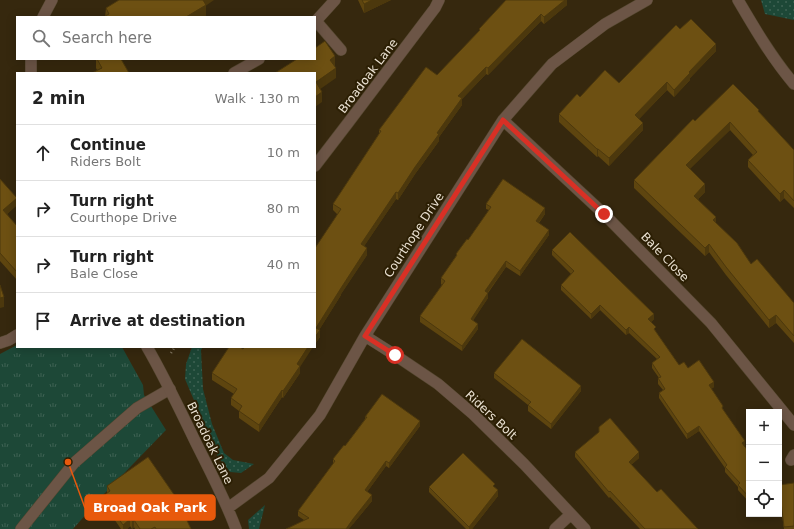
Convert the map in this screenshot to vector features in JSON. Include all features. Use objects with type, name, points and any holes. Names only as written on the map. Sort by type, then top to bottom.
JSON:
[{"type":"street","points":[[44,16],[52,0]]},
{"type":"street","points":[[316,20],[335,0]]},
{"type":"street","name":"Broadoak Lane","points":[[316,165],[435,8],[439,0]]},
{"type":"street","name":"Courthope Drive","points":[[228,508],[269,478],[320,415],[365,336],[503,120],[552,64],[605,24],[647,0]]},
{"type":"street","points":[[738,0],[763,42],[794,84]]},
{"type":"street","points":[[316,22],[341,50]]},
{"type":"street","points":[[31,60],[31,72]]},
{"type":"street","points":[[236,72],[257,60]]},
{"type":"street","name":"Bale Close","points":[[503,120],[604,214],[711,323],[794,425]]},
{"type":"street","points":[[0,343],[16,336]]},
{"type":"street","name":"Riders Bolt","points":[[365,336],[438,384],[473,414],[519,458],[585,529]]},
{"type":"street","name":"Broadoak Lane","points":[[148,348],[228,508],[236,529]]},
{"type":"street","points":[[21,529],[74,463],[137,408],[170,390]]},
{"type":"street","points":[[555,529],[572,514]]},
{"type":"green space","points":[[761,0],[794,0],[794,20],[765,14]]},
{"type":"green space","points":[[16,346],[16,348],[123,348],[143,385],[144,395],[166,430],[104,494],[73,529],[0,529],[0,354]]},
{"type":"green space","points":[[192,348],[202,348],[201,350],[203,389],[212,424],[224,453],[233,460],[254,464],[241,473],[230,472],[218,457],[185,379],[186,364]]},
{"type":"green space","points":[[265,505],[259,529],[249,529],[248,520]]},
{"type":"building","points":[[119,0],[203,0],[206,5],[188,16],[105,16],[109,14],[106,8]]},
{"type":"building","points":[[362,0],[372,0],[364,4]]},
{"type":"building","points":[[506,0],[565,0],[544,17],[541,14],[458,96],[462,98],[437,133],[439,134],[398,193],[396,192],[361,244],[367,248],[316,328],[316,246],[341,209],[333,204],[381,131],[379,130],[426,67],[437,75],[480,30],[479,29]]},
{"type":"building","points":[[691,19],[716,44],[674,90],[667,82],[635,115],[643,123],[609,158],[559,114],[577,94],[580,97],[605,70],[619,83],[676,25],[680,29]]},
{"type":"building","points":[[325,41],[335,56],[330,60],[336,68],[316,82],[316,72],[277,72],[295,60],[316,60],[316,47]]},
{"type":"building","points":[[98,60],[122,60],[128,72],[94,72],[102,68]]},
{"type":"building","points":[[316,82],[322,92],[316,96]]},
{"type":"building","points":[[733,84],[759,110],[758,111],[794,150],[794,201],[784,190],[780,194],[748,160],[757,152],[730,122],[686,165],[705,184],[694,196],[716,217],[713,220],[737,243],[751,264],[757,259],[794,303],[794,336],[776,315],[769,320],[709,244],[705,248],[634,180],[693,119],[695,121]]},
{"type":"building","points":[[0,179],[16,197],[16,199],[3,210],[16,225],[16,271],[0,253]]},
{"type":"building","points":[[503,179],[545,208],[536,221],[549,230],[520,271],[506,261],[485,291],[488,293],[471,319],[478,324],[462,346],[420,316],[445,281],[441,278],[457,255],[456,254],[467,239],[468,240],[491,207],[486,204]]},
{"type":"building","points":[[570,232],[654,314],[648,319],[656,327],[654,329],[679,365],[684,362],[688,368],[699,360],[714,382],[709,385],[723,406],[722,408],[745,441],[742,443],[746,448],[746,494],[738,485],[740,483],[725,467],[727,465],[699,426],[687,434],[659,393],[665,389],[658,378],[661,377],[652,363],[660,357],[629,327],[626,330],[600,305],[591,314],[561,285],[574,271],[552,250]]},
{"type":"building","points":[[0,285],[4,297],[0,298]]},
{"type":"building","points":[[316,328],[320,330],[316,336]]},
{"type":"building","points":[[522,339],[581,386],[551,424],[528,405],[531,402],[494,373]]},
{"type":"building","points":[[228,348],[307,348],[297,364],[300,366],[259,425],[239,411],[242,406],[231,398],[237,389],[212,373]]},
{"type":"building","points":[[382,394],[420,421],[389,463],[386,461],[365,490],[372,495],[346,529],[286,529],[309,518],[298,511],[335,461],[333,459],[367,417],[365,417]]},
{"type":"building","points":[[610,418],[639,452],[629,462],[657,492],[661,489],[698,529],[645,529],[610,491],[609,492],[575,452],[599,432],[599,427]]},
{"type":"building","points":[[463,453],[495,484],[493,486],[498,490],[469,527],[429,487]]},
{"type":"building","points":[[148,457],[184,509],[182,510],[191,529],[156,529],[155,527],[151,529],[140,529],[134,520],[132,521],[130,519],[123,525],[103,496],[110,491],[107,486]]},
{"type":"building","points":[[794,483],[794,526],[784,527],[782,510],[782,485]]},
{"type":"place","name":"Broad Oak Park","points":[[68,462]]},
{"type":"route","points":[[395,355],[365,336],[503,120],[604,214]]}]
